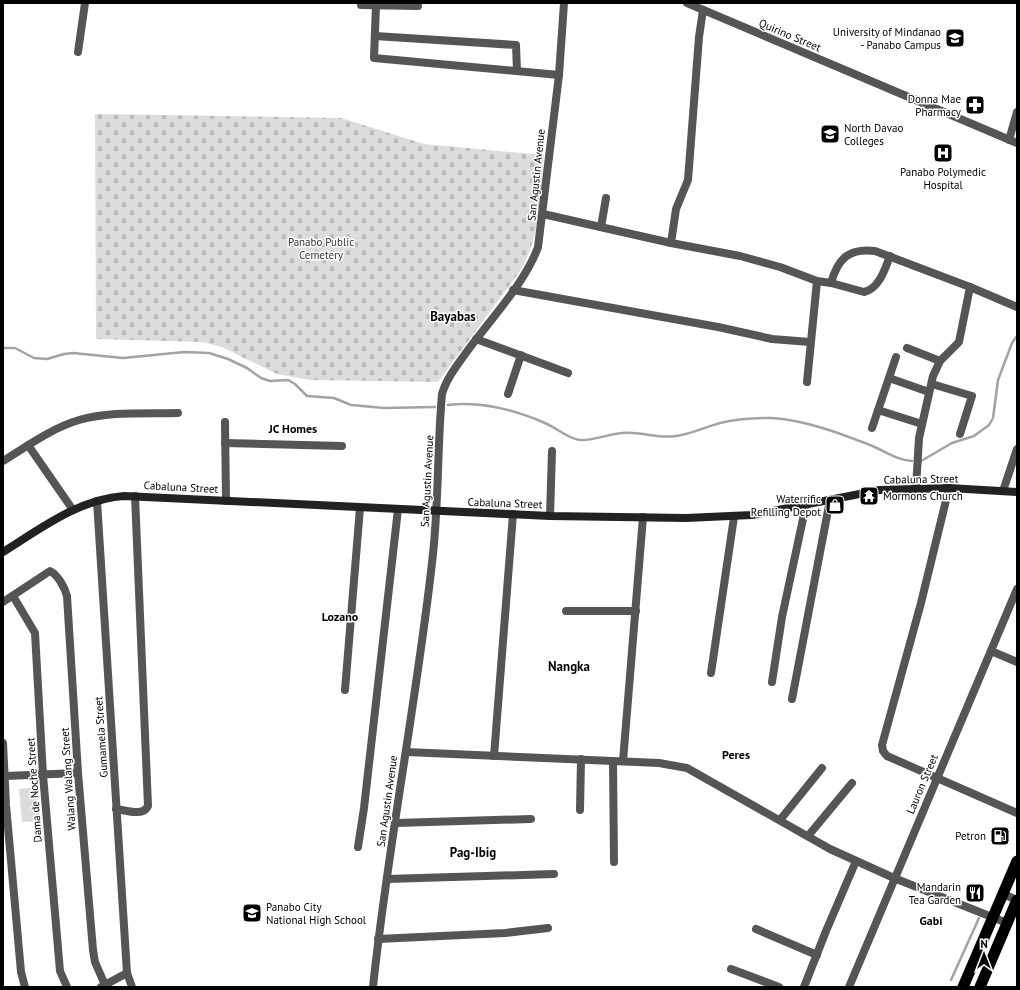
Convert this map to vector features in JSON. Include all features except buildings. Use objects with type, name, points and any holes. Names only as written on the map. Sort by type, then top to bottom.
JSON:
[{"type":"highway","points":[[963,987],[1017,860]]},
{"type":"highway","points":[[980,987],[1017,900]]},
{"type":"main road","name":"Cabaluna Street","points":[[3,552],[73,510],[110,497],[135,496],[550,516],[734,517],[806,505],[880,490],[949,488],[1017,492]]},
{"type":"street","points":[[78,52],[85,3]]},
{"type":"street","name":"San Agustin Avenue","points":[[373,987],[378,939],[427,610],[437,511],[442,394],[447,381],[513,290],[536,254],[543,214],[559,75],[564,3]]},
{"type":"street","name":"Quirino Street","points":[[688,3],[1013,141]]},
{"type":"street","points":[[361,5],[418,6]]},
{"type":"street","points":[[376,5],[374,58],[559,75]]},
{"type":"street","points":[[671,243],[676,209],[688,180],[699,38],[703,10]]},
{"type":"street","points":[[375,36],[516,46],[517,71]]},
{"type":"street","points":[[1013,141],[1017,112]]},
{"type":"street","points":[[601,227],[606,198]]},
{"type":"street","points":[[543,214],[671,243],[740,256],[780,267],[817,281],[831,283],[864,292],[868,292],[878,282],[890,256]]},
{"type":"street","points":[[831,283],[837,268],[849,253],[859,250],[869,250],[890,256],[1017,307]]},
{"type":"street","points":[[807,382],[817,281]]},
{"type":"street","points":[[916,488],[916,464],[922,424],[932,384],[940,361],[959,342],[970,287]]},
{"type":"street","points":[[513,290],[718,327],[772,339],[810,342]]},
{"type":"street","points":[[476,339],[568,373]]},
{"type":"street","points":[[907,348],[940,361]]},
{"type":"street","points":[[508,394],[521,355]]},
{"type":"street","points":[[872,428],[896,357]]},
{"type":"street","points":[[889,378],[930,392]]},
{"type":"street","points":[[932,384],[972,396],[960,434]]},
{"type":"street","points":[[878,410],[922,424]]},
{"type":"street","points":[[3,461],[28,445],[62,427],[90,417],[116,414],[178,413]]},
{"type":"street","points":[[225,422],[226,501]]},
{"type":"street","points":[[225,443],[342,446]]},
{"type":"street","points":[[28,445],[73,510]]},
{"type":"street","points":[[1003,490],[1017,449]]},
{"type":"street","points":[[550,516],[552,451]]},
{"type":"street","points":[[949,488],[882,748],[887,756],[1017,813]]},
{"type":"street","points":[[116,809],[142,812],[146,810],[148,806],[135,496]]},
{"type":"street","points":[[792,699],[830,500]]},
{"type":"street","name":"Gumamela Street","points":[[96,501],[127,973],[132,987]]},
{"type":"street","points":[[772,682],[782,617],[806,505]]},
{"type":"street","points":[[345,690],[360,508]]},
{"type":"street","points":[[358,847],[364,808],[398,509]]},
{"type":"street","points":[[494,756],[513,514]]},
{"type":"street","points":[[622,761],[643,517]]},
{"type":"street","points":[[711,673],[734,517]]},
{"type":"street","name":"Walang Walang Street","points":[[13,596],[48,572],[52,571],[64,588],[67,596],[78,773],[93,950],[95,962],[103,986]]},
{"type":"street","name":"Lauron Street","points":[[849,987],[1017,590]]},
{"type":"street","points":[[3,602],[13,596]]},
{"type":"street","name":"Dama de Noche Street","points":[[13,596],[35,633],[43,775],[60,971],[67,987]]},
{"type":"street","points":[[566,611],[636,611]]},
{"type":"street","points":[[991,651],[1017,662]]},
{"type":"street","points":[[3,743],[5,805],[21,972],[25,987]]},
{"type":"street","points":[[406,752],[659,763],[687,768],[808,836],[856,861],[894,878],[1007,923]]},
{"type":"street","points":[[580,810],[581,759]]},
{"type":"street","points":[[613,761],[614,862]]},
{"type":"street","points":[[780,820],[822,768]]},
{"type":"street","points":[[5,776],[78,773]]},
{"type":"street","points":[[808,836],[852,783]]},
{"type":"street","points":[[396,823],[531,819]]},
{"type":"street","points":[[804,987],[856,861]]},
{"type":"street","points":[[387,879],[554,874]]},
{"type":"street","points":[[1003,894],[1017,900]]},
{"type":"street","points":[[378,939],[505,933],[548,928]]},
{"type":"street","points":[[756,929],[818,955]]},
{"type":"street","points":[[731,969],[779,987]]},
{"type":"street","points":[[103,986],[127,973]]},
{"type":"green space","name":"Panabo Public Cemetery","points":[[95,114],[341,118],[424,144],[544,155],[536,230],[527,258],[520,271],[438,382],[310,380],[277,374],[222,347],[202,342],[96,339]]},
{"type":"green space","points":[[37,787],[40,821],[22,822],[19,789]]},
{"type":"waterway","points":[[921,461],[952,443],[974,436],[989,425],[993,418],[998,380],[1012,343],[1017,336]]},
{"type":"waterway","points":[[3,348],[15,348],[34,358],[47,359],[73,353],[123,358],[184,352],[209,353],[228,359],[247,368],[261,378],[270,381],[288,380],[295,384],[307,396],[334,398],[351,405],[384,408],[435,407]]},
{"type":"waterway","points":[[448,405],[473,404],[522,414],[545,423],[571,438],[580,440],[629,433],[669,437],[688,434],[720,423],[732,421],[765,418],[784,419],[809,424],[834,432],[870,445],[896,457],[912,461]]},
{"type":"waterway","points":[[951,980],[979,918]]},
{"type":"place","name":"University of Mindanao - Panabo Campus","points":[[955,38]]},
{"type":"place","name":"Donna Mae Pharmacy","points":[[975,105]]},
{"type":"place","name":"North Davao Colleges","points":[[830,134]]},
{"type":"place","name":"Panabo Polymedic Hospital","points":[[943,153]]},
{"type":"place","name":"Mormons Church","points":[[869,496]]},
{"type":"place","name":"Waterrific Refilling Depot","points":[[835,505]]},
{"type":"place","name":"Petron","points":[[1000,836]]},
{"type":"place","name":"Mandarin Tea Garden","points":[[975,893]]},
{"type":"place","name":"Panabo City National High School","points":[[252,913]]},
{"type":"district","name":"Bayabas","points":[[453,316]]},
{"type":"district","name":"JC Homes","points":[[293,429]]},
{"type":"district","name":"Lozano","points":[[340,617]]},
{"type":"district","name":"Nangka","points":[[569,666]]},
{"type":"district","name":"Peres","points":[[736,755]]},
{"type":"district","name":"Pag-Ibig","points":[[473,852]]},
{"type":"district","name":"Gabi","points":[[931,921]]}]
